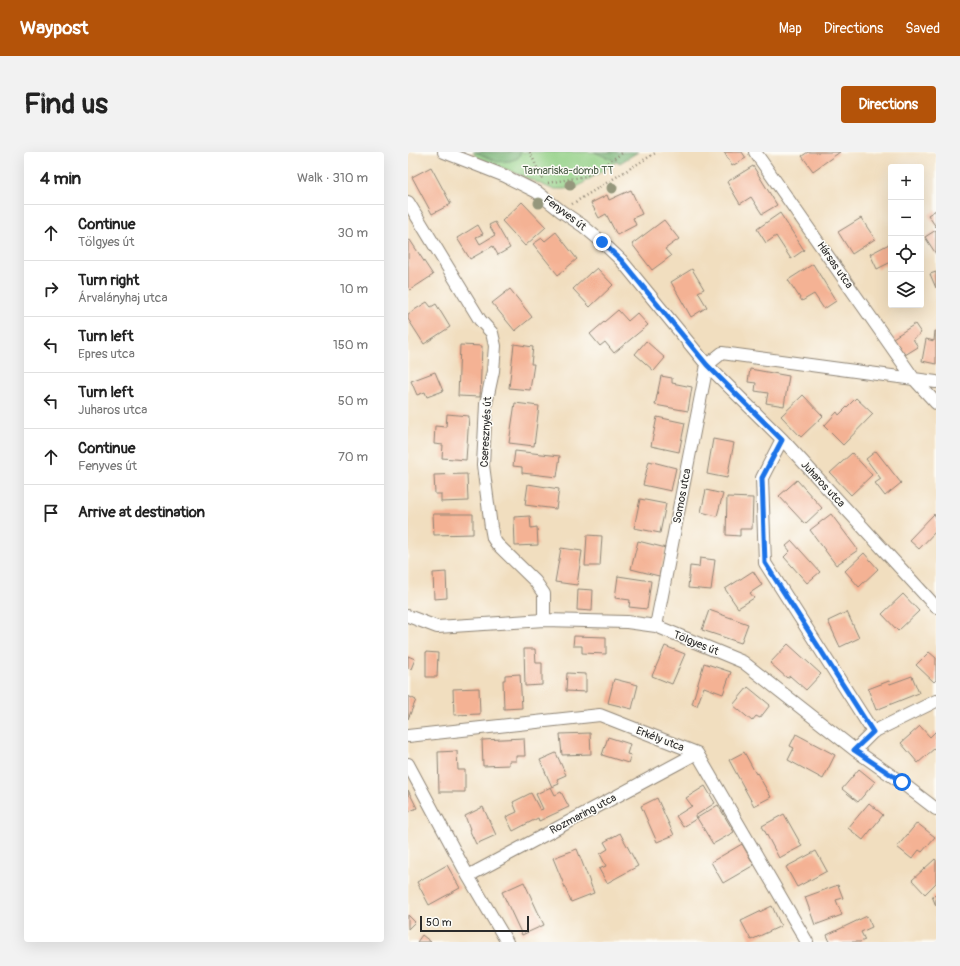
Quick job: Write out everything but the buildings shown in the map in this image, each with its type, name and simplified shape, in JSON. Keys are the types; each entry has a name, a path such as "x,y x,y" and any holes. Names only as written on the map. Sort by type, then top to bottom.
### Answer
{"street":[{"name":"Fenyves út","path":"444,152 505,176 537,192 598,238 621,260 707,365"},
{"name":"Hársas utca","path":"755,152 914,379 936,403"},
{"name":"Cseresznyés út","path":"408,202 480,320 492,333 494,338 495,346 493,371 486,404 483,465 491,527 493,538 497,544 535,581 544,594 544,620"},
{"path":"707,365 722,352 936,382"},
{"name":"Juharos utca","path":"707,365 782,440 936,607"},
{"name":"Somos utca","path":"656,626 707,365"},
{"path":"782,440 762,478 765,563 873,732"},
{"name":"Tölgyes út","path":"408,616 436,627 544,620 627,622 656,626 742,662 854,750 902,782 936,809"},
{"path":"854,750 873,732 936,701"},
{"name":"Erkély utca","path":"408,736 600,715 697,753 807,942"},
{"name":"Rozmaring utca","path":"468,876 697,753"},
{"path":"408,764 468,876 507,942"}],"path":[{"path":"530,152 544,184 586,176 624,152"},
{"path":"562,211 657,152"}],"green space":[{"name":"Tamariska-domb TT","path":"473,152 632,152 577,187 552,189 477,157"},
{"path":"475,152 521,152 518,158 510,161 497,162"},
{"path":"594,152 638,152 620,163"}],"route":[{"path":"602,242 621,260 707,365 782,440 762,478 765,563 873,732 854,750 902,782"}]}
